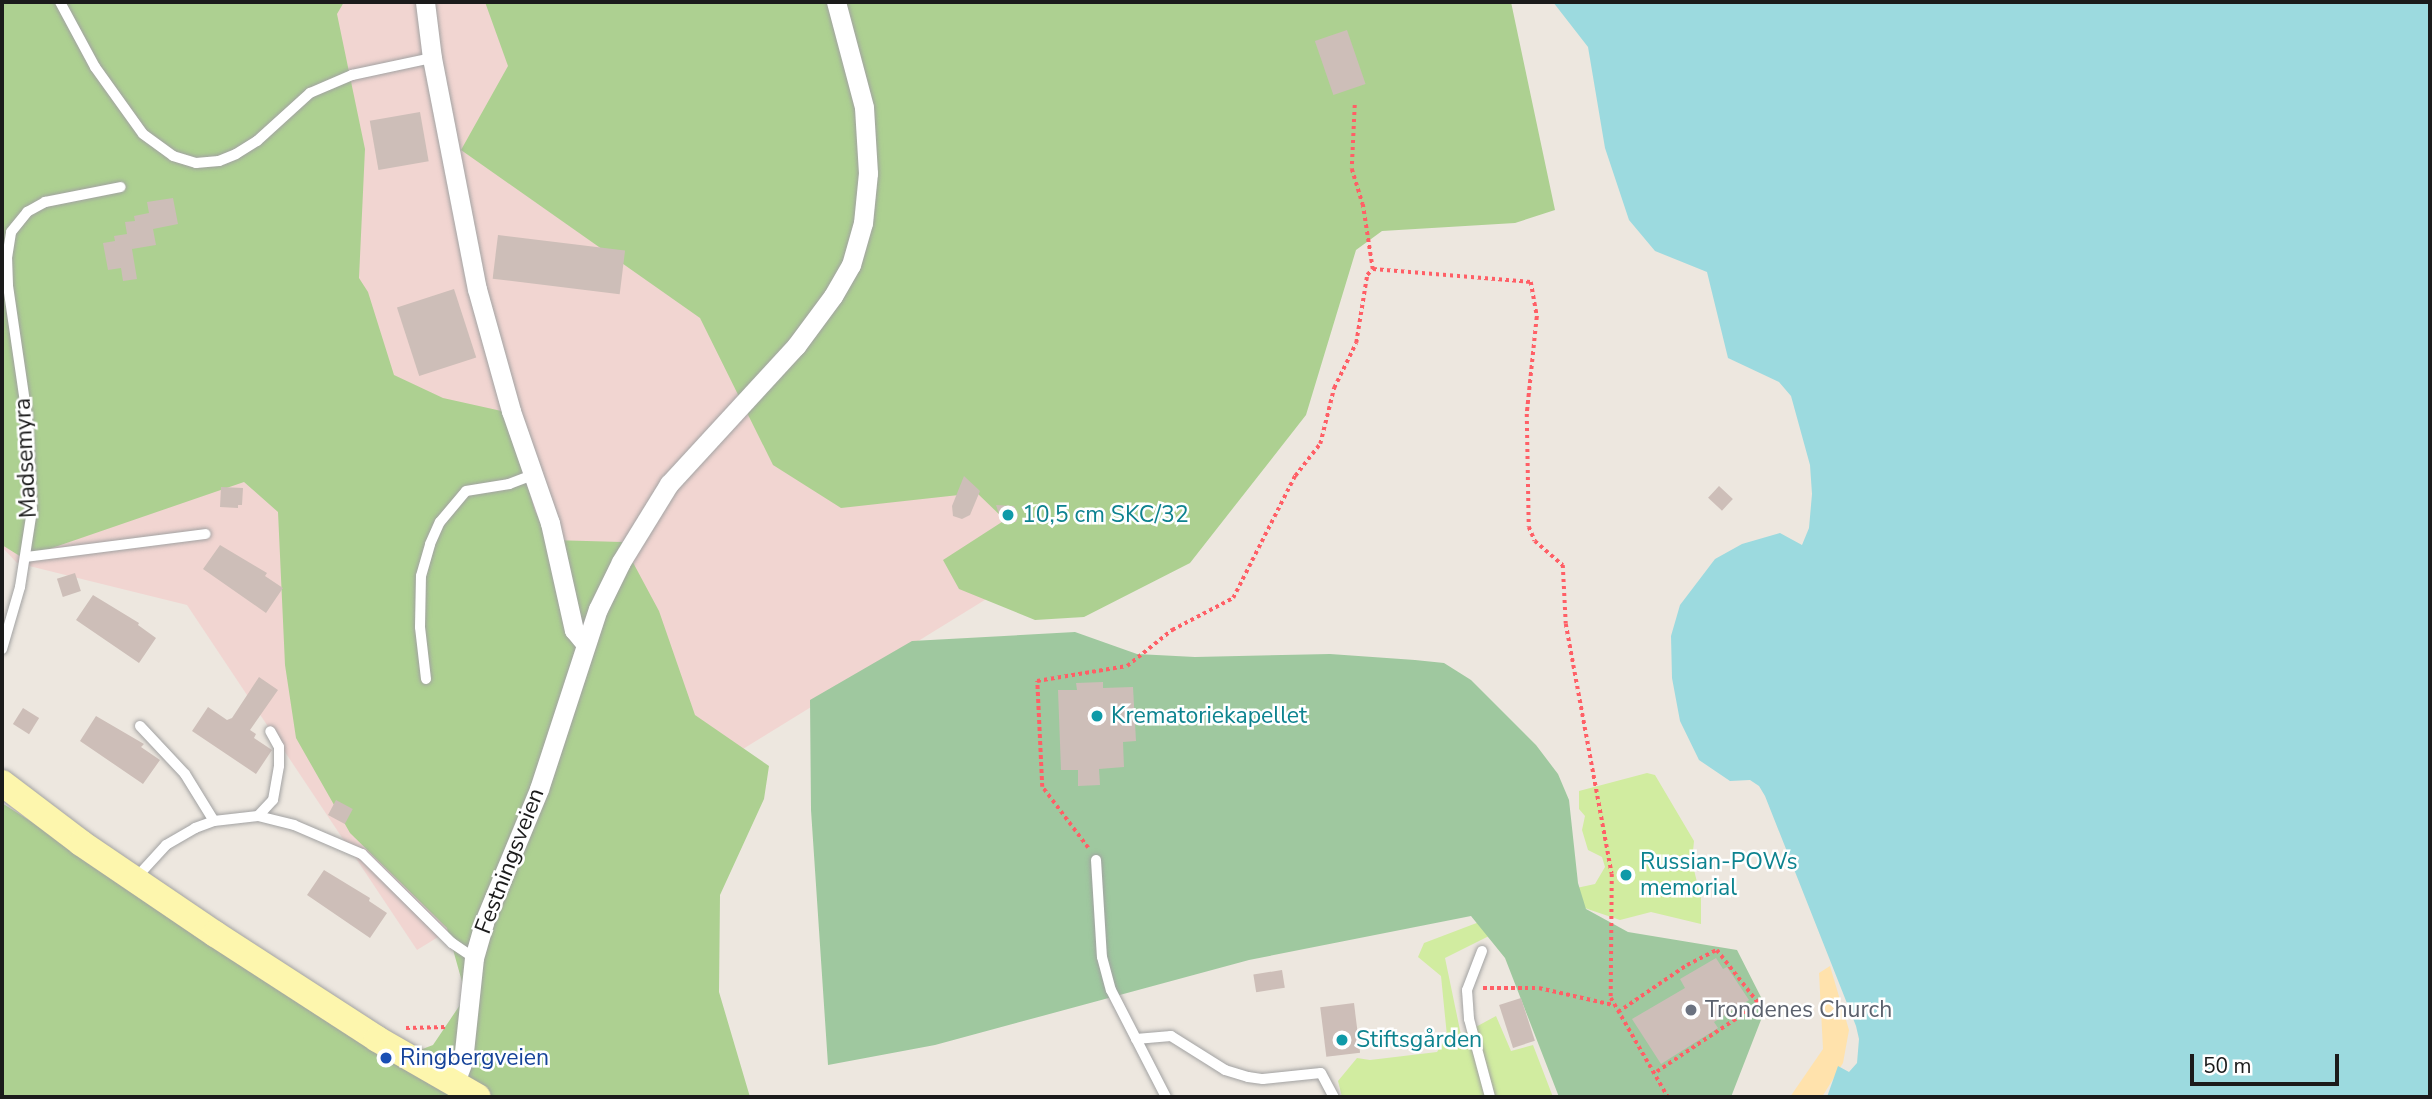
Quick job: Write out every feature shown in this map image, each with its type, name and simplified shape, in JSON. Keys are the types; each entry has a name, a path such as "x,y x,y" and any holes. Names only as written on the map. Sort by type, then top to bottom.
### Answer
{"main road":[{"path":"2,783 135,880 386,1044 478,1097"}],"street":[{"path":"425,2 432,58 477,289 511,411 535,474 574,630 585,643"},
{"name":"Festningsveien","path":"455,1082 463,1061 474,958 484,922 539,789 585,643 621,562 669,484 796,346 833,296 851,265 866,203 867,159 861,94 836,2"}],"lane":[{"path":"60,2 96,67 143,134 161,149 197,163 219,161 257,141 310,93 352,75 432,58"},
{"name":"Madsemyra","path":"2,649 26,557 32,510 30,457 7,270 9,244 15,223 27,212 46,202 121,187"},
{"path":"426,680 420,627 421,576 430,544 440,522 466,491 509,484 535,474"},
{"path":"26,557 206,534"},
{"path":"140,726 185,774 214,821"},
{"path":"258,816 273,800 279,766 279,747 270,731"},
{"path":"135,880 166,845 195,828 214,821 258,816 280,820 362,854 452,943 474,958"},
{"path":"1096,860 1102,957 1111,990 1166,1097"},
{"path":"1482,951 1467,990 1472,1038 1490,1097"},
{"path":"1136,1039 1171,1036 1225,1070 1248,1077 1263,1079 1321,1073 1334,1097"}],"path":[{"path":"1355,105 1352,169 1363,204 1373,269"},
{"path":"1096,860 1042,786 1037,681 1127,666 1172,630 1233,598 1294,477 1320,444 1334,387 1356,343 1367,275 1373,269 1531,282 1537,317 1527,414 1529,527 1535,541 1563,565 1566,624 1612,874 1609,952 1613,1005 1668,1097"},
{"path":"1618,1012 1687,965 1717,950 1759,1004 1654,1074"},
{"path":"1467,990 1514,986 1539,988 1613,1005"},
{"path":"386,1044 393,1032 408,1027 467,1028"}],"shaded area":[{"path":"2,2 1465,2 1082,540 417,950 187,605 17,563 2,547"}],"green space":[{"path":"2,2 344,2 337,14 365,149 359,278 368,292 394,375 443,398 506,412 535,511 551,540 622,542 659,611 695,715 769,766 764,799 720,895 719,992 750,1097 2,1097 2,803 399,1058 433,1045 466,996 447,928 350,833 296,738 285,665 278,512 244,482 23,558 2,545"},
{"path":"485,2 1511,2 1555,210 1515,223 1382,231 1356,250 1306,415 1190,563 1084,617 1035,620 959,589 943,560 1005,520 977,493 841,508 773,465 700,318 461,150 508,66"},
{"path":"1075,632 1137,654 1195,657 1330,654 1415,660 1444,663 1471,680 1536,745 1558,774 1569,800 1578,883 1586,909 1628,932 1737,950 1766,1007 1731,1097 1559,1097 1505,958 1471,916 1249,960 935,1045 828,1065 811,810 810,700 912,641"},
{"path":"1647,773 1655,775 1694,841 1692,862 1701,898 1701,924 1651,912 1620,920 1561,900 1445,958 1461,1035 1496,1016 1511,1051 1533,1045 1553,1097 1342,1097 1338,1081 1357,1058 1370,1060 1437,1052 1447,1036 1441,976 1418,957 1424,943 1558,892 1595,884 1605,867 1602,857 1588,850 1582,830 1585,816 1579,809 1579,791"}],"sand":[{"path":"1830,966 1849,1030 1843,1063 1822,1097 1790,1097 1823,1049 1819,973"}],"water":[{"path":"1553,2 2430,2 2430,1097 1827,1097 1838,1066 1849,1072 1857,1063 1859,1039 1856,1026 1765,796 1759,786 1750,780 1730,781 1699,760 1680,721 1672,678 1671,636 1680,605 1715,559 1742,544 1780,533 1802,545 1809,528 1812,494 1810,465 1791,396 1779,382 1728,358 1707,272 1655,251 1629,220 1605,148 1588,47"}],"building":[{"path":"1347,30 1366,84 1333,95 1315,41"},
{"path":"420,112 429,161 378,170 370,121"},
{"path":"173,198 178,224 153,229 156,245 132,249 137,279 123,281 121,268 108,270 103,243 115,241 114,236 127,234 125,222 135,221 134,216 149,213 147,202"},
{"path":"498,235 625,251 620,294 493,279"},
{"path":"454,289 476,357 419,376 397,308"},
{"path":"964,476 980,491 970,515 962,519 953,516 952,506"},
{"path":"1719,486 1733,499 1722,511 1708,498"},
{"path":"221,487 243,488 242,505 238,505 238,508 220,507"},
{"name":"10,5 cm SKC/32","path":"996,505 1014,506 1018,515 1016,522 1002,523"},
{"path":"220,545 267,573 265,576 283,588 266,613 203,569"},
{"path":"75,573 81,591 63,597 57,579"},
{"path":"93,595 139,623 138,625 156,638 139,663 76,620"},
{"path":"259,677 278,690 250,730 256,734 254,738 272,750 256,774 192,731 208,707 227,720 232,718"},
{"name":"Krematoriekapellet","path":"1103,682 1103,688 1133,687 1136,741 1123,742 1124,767 1099,769 1100,785 1078,786 1078,770 1061,770 1058,690 1077,690 1076,683"},
{"path":"23,708 39,718 29,734 13,724"},
{"path":"96,716 144,744 141,747 160,760 143,784 80,741"},
{"path":"336,800 353,809 345,824 328,815"},
{"path":"324,870 370,898 369,901 387,913 370,938 307,895"},
{"name":"Trondenes Church","path":"1716,958 1723,969 1727,967 1749,1000 1714,1022 1718,1028 1661,1064 1632,1019 1685,988 1680,979"},
{"path":"1282,970 1285,988 1256,992 1253,975"},
{"path":"1521,998 1535,1041 1513,1048 1499,1005"},
{"name":"Stiftsgården","path":"1354,1003 1360,1053 1326,1057 1320,1007"}],"place":[{"name":"10,5 cm SKC/32","path":"1008,515"},
{"name":"Krematoriekapellet","path":"1097,716"},
{"name":"Russian-POWs memorial","path":"1626,875"},
{"name":"Trondenes Church","path":"1691,1010"},
{"name":"Stiftsgården","path":"1342,1040"},
{"name":"Ringbergveien","path":"386,1058"}]}
